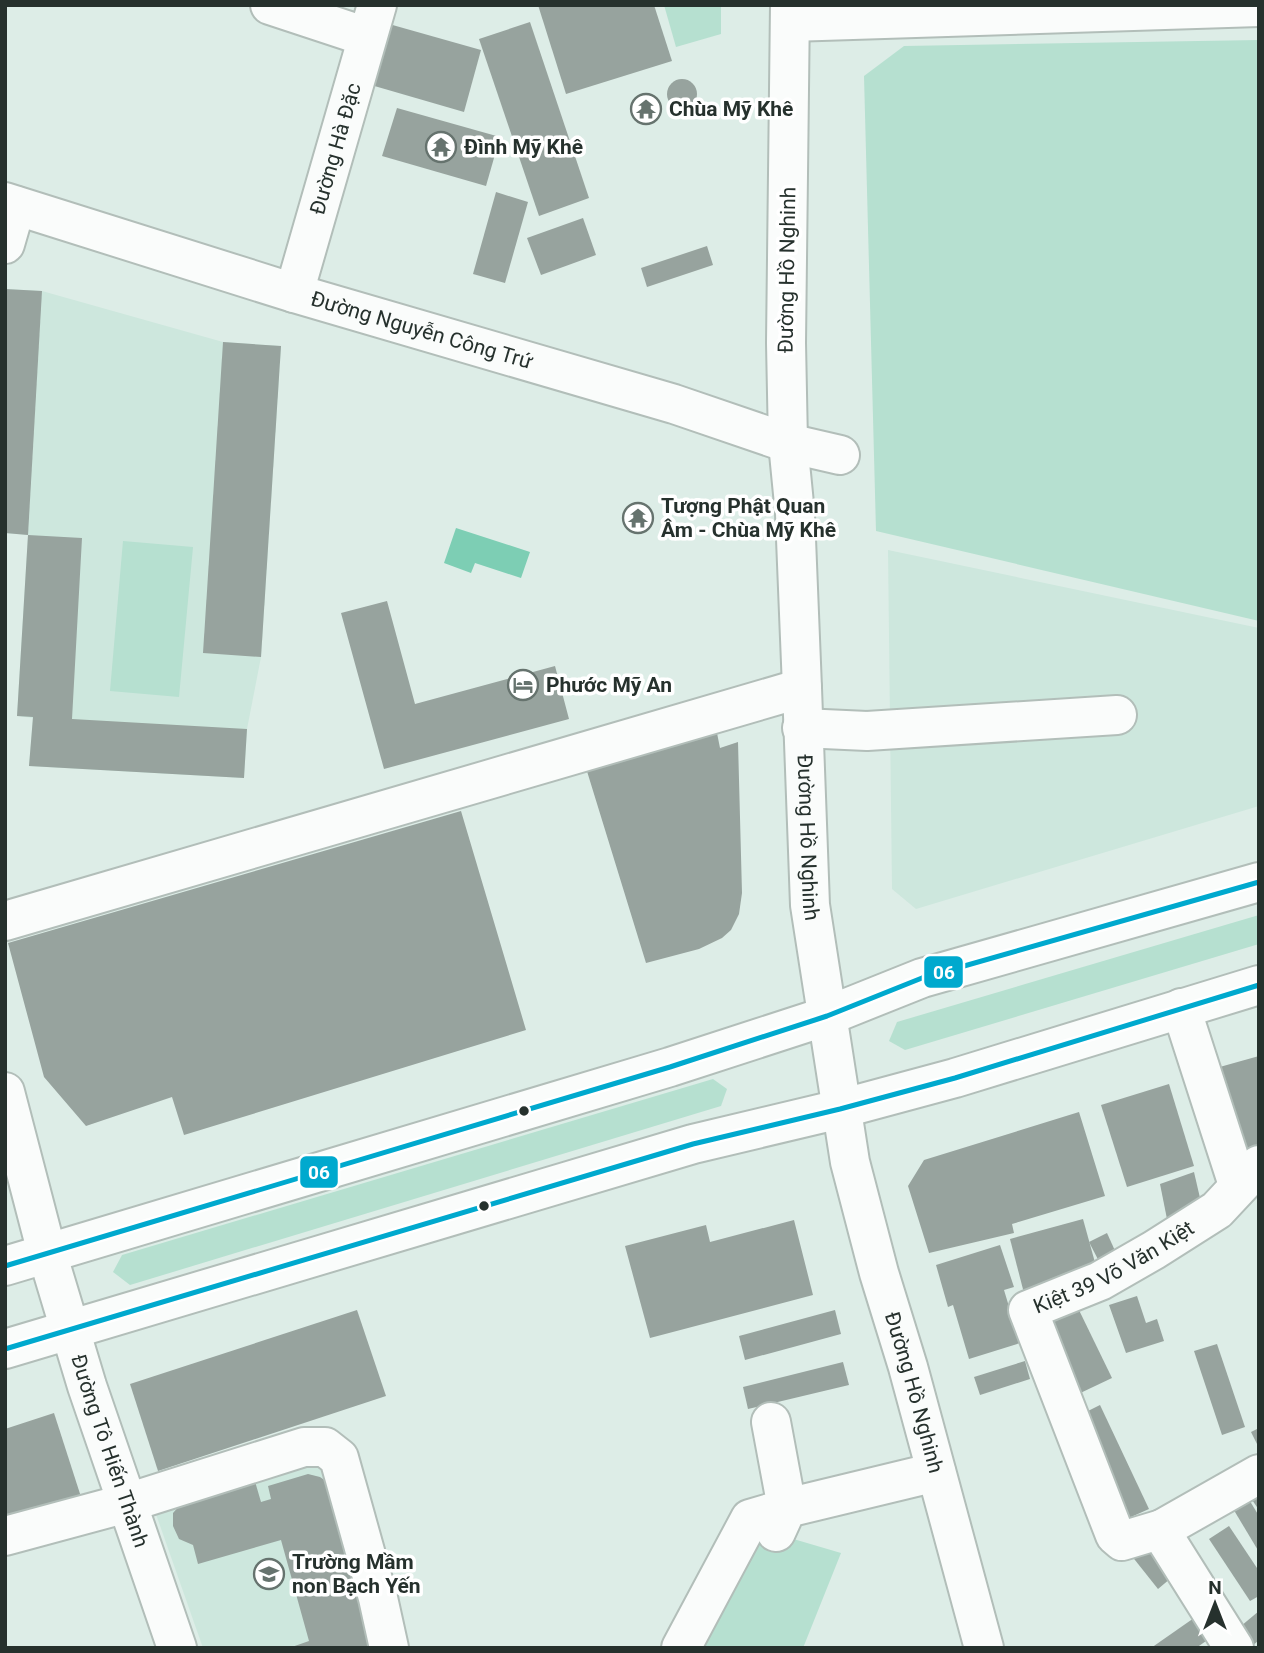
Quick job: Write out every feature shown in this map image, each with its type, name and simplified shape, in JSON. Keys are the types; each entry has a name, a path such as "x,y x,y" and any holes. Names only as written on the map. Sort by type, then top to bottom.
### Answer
{"street":[{"path":"270,5 372,21"},
{"path":"790,13 1259,7"},
{"name":"Đường Hồ Nghinh","path":"790,13 786,344 788,443 795,514 810,905 850,1162 984,1648"},
{"name":"Đường Hà Đặc","path":"295,293 372,21"},
{"path":"5,244 11,204"},
{"name":"Đường Nguyễn Công Trứ","path":"11,204 295,293 674,404 788,443 840,455"},
{"path":"5,921 803,688"},
{"path":"803,728 867,731 1117,715"},
{"path":"5,1266 670,1067 827,1016 922,978 1259,882"},
{"path":"5,1349 693,1144 955,1078 1259,985"},
{"path":"1181,1007 1249,1175"},
{"name":"Đường Tô Hiến Thành","path":"5,1092 69,1329 177,1648"},
{"name":"Kiệt 39 Võ Văn Kiệt","path":"1249,1175 1217,1210 1154,1250 1100,1281 1028,1310 1115,1535 1122,1541 1162,1529 1259,1474"},
{"path":"771,1422 781,1521"},
{"path":"5,1536 127,1503 304,1447 325,1447 339,1458 389,1648"},
{"path":"681,1648 750,1519 781,1521 889,1481 936,1472"},
{"path":"1162,1529 1163,1535 1234,1648"}],"shaded area":[{"path":"664,5 721,5 721,34 676,47"},
{"path":"1259,40 1259,621 876,531 864,76 904,46"},
{"path":"5,289 42,291 223,342 281,346 261,657 247,729 244,778 29,766 33,718 17,716 28,535 5,533"},
{"path":"456,528 530,552 521,578 475,563 471,573 444,563"},
{"path":"123,541 193,547 179,697 110,691"},
{"path":"888,550 1259,628 1259,806 916,909 892,889"},
{"path":"1259,915 1259,944 905,1050 889,1041 897,1022"},
{"path":"713,1079 727,1089 721,1106 130,1285 113,1272 122,1255"},
{"name":"Trường Mầm non Bạch Yến","path":"320,1452 379,1648 203,1648 151,1500"},
{"path":"753,1527 841,1553 803,1648 689,1648"}],"building":[{"path":"538,5 654,5 672,61 566,94"},
{"path":"530,22 589,198 539,216 479,39"},
{"path":"389,24 481,50 464,112 371,85"},
{"path":"682,79 688,80 696,88 696,100 688,108 682,109 676,108 668,100 667,94 668,88 676,80"},
{"name":"Đình Mỹ Khê","path":"397,108 500,137 486,186 382,156"},
{"path":"496,192 528,202 505,283 473,274"},
{"path":"583,218 596,255 541,275 527,238"},
{"path":"707,246 713,265 647,287 641,268"},
{"path":"5,289 42,291 28,535 5,533"},
{"path":"223,342 281,346 261,657 203,653"},
{"path":"28,535 82,538 72,719 247,729 244,778 29,766 33,717 17,716"},
{"name":"Phước Mỹ An","path":"387,601 415,704 555,666 569,719 384,769 341,613"},
{"path":"716,728 720,748 738,742 742,893 739,914 731,930 722,938 699,949 646,963 586,768"},
{"path":"461,811 526,1030 184,1135 172,1097 86,1126 44,1077 8,943"},
{"path":"1259,1056 1259,1150 1236,1156 1209,1070"},
{"path":"1169,1084 1194,1166 1127,1187 1101,1105"},
{"path":"1079,1112 1105,1196 1012,1224 1014,1233 929,1253 908,1186 924,1160"},
{"path":"1194,1172 1203,1211 1169,1229 1160,1184"},
{"path":"1083,1219 1099,1277 1025,1297 1010,1239"},
{"path":"794,1220 813,1295 650,1338 625,1246 706,1225 710,1242"},
{"path":"1107,1233 1121,1264 1104,1271 1089,1242"},
{"path":"1000,1245 1014,1287 1004,1290 1020,1343 969,1359 953,1305 948,1307 936,1265"},
{"path":"1137,1296 1146,1323 1157,1319 1164,1341 1126,1353 1109,1305"},
{"path":"1077,1306 1112,1378 1074,1396 1040,1324"},
{"path":"357,1310 386,1396 158,1471 130,1384"},
{"path":"835,1310 841,1334 745,1360 739,1336"},
{"path":"1217,1344 1245,1427 1222,1435 1194,1351"},
{"path":"1025,1361 1030,1379 980,1395 974,1377"},
{"path":"843,1362 849,1385 748,1409 743,1387"},
{"path":"1100,1405 1149,1509 1122,1521 1074,1418"},
{"path":"54,1413 82,1500 5,1519 5,1429"},
{"path":"1259,1428 1259,1448 1251,1432"},
{"path":"308,1474 320,1477 333,1486 379,1648 289,1648 309,1641 281,1540 198,1564 193,1545 179,1539 173,1526 173,1513 181,1504 254,1478 261,1502 271,1499 268,1486"},
{"path":"1259,1487 1259,1510 1248,1494"},
{"path":"1245,1493 1259,1516 1259,1552 1229,1502"},
{"path":"1229,1526 1259,1571 1259,1596 1250,1601 1209,1539"},
{"path":"1148,1535 1177,1573 1158,1589 1127,1550"},
{"path":"1204,1611 1219,1632 1196,1648 1151,1648"},
{"path":"1259,1611 1259,1640 1250,1648 1235,1631"}],"transit line":[{"name":"06","path":"5,1266 670,1067 827,1016 922,978 1259,882"},
{"name":"06","path":"5,1349 693,1144 955,1078 1259,985"}],"place":[{"name":"Chùa Mỹ Khê","path":"646,109"},
{"name":"Đình Mỹ Khê","path":"441,147"},
{"name":"Tượng Phật Quan Âm - Chùa Mỹ Khê","path":"638,518"},
{"name":"Phước Mỹ An","path":"523,685"},
{"name":"Trường Mầm non Bạch Yến","path":"269,1574"}]}
